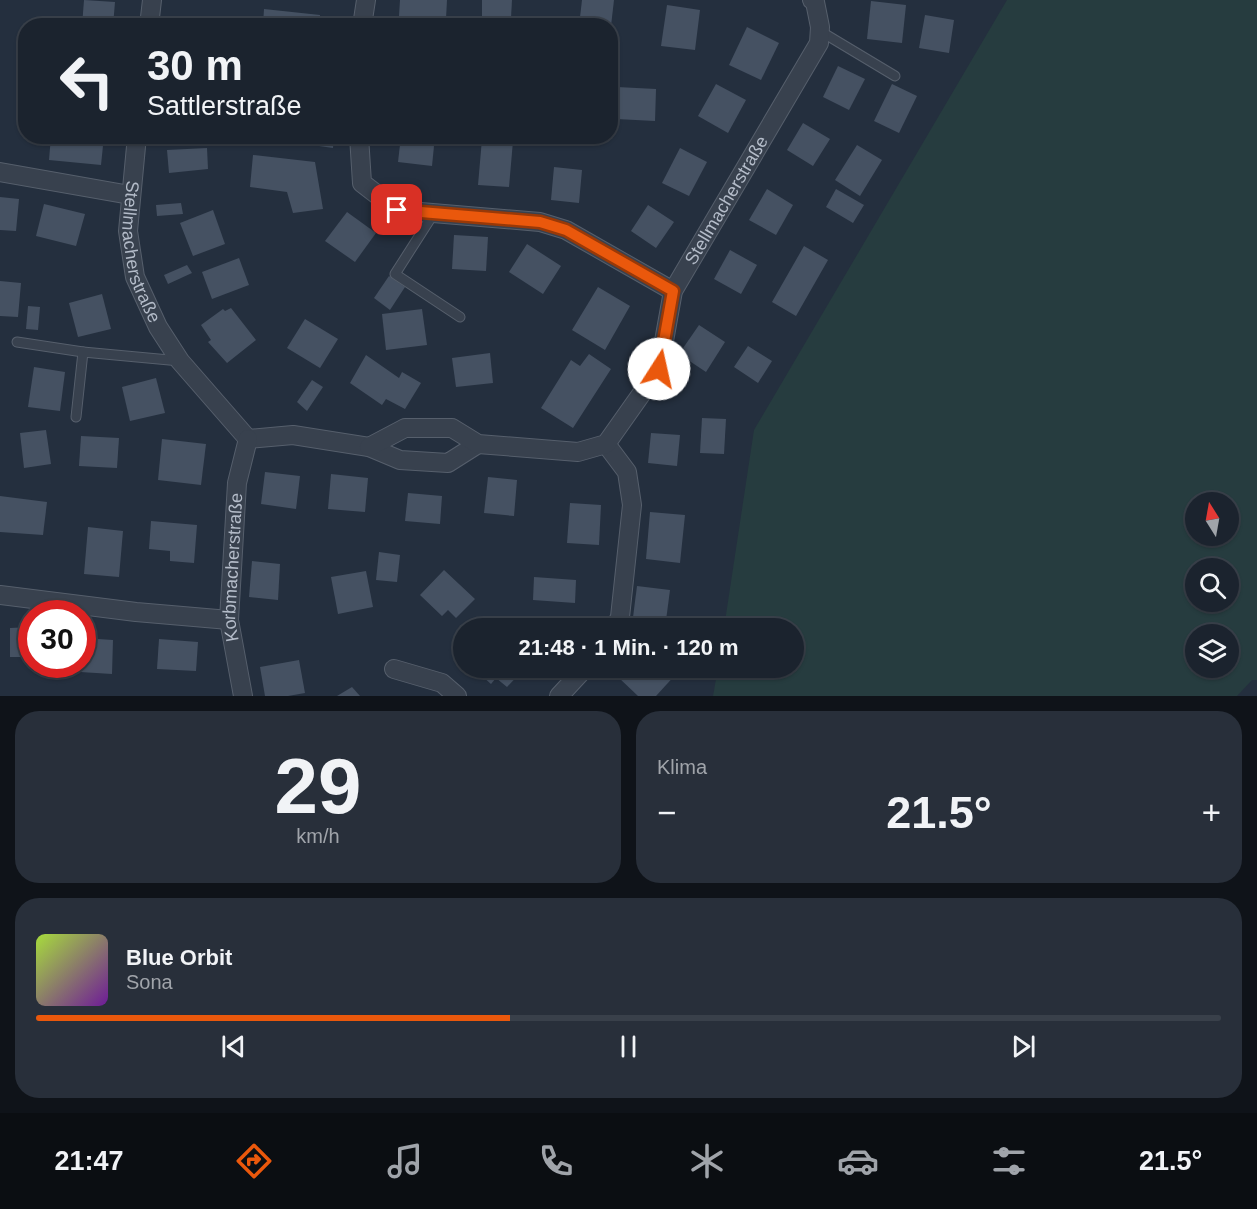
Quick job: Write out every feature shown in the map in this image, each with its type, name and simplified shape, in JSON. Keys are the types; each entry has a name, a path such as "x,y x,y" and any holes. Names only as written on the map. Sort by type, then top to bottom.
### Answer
{"street":[{"path":"150,18 152,0"},
{"path":"363,18 366,0"},
{"name":"Stellmacherstraße","path":"606,444 659,369 673,291 819,43 820,31 815,1"},
{"name":"Stellmacherstraße","path":"136,144 128,231 135,277 158,327 180,361 248,439"},
{"path":"360,144 362,183 397,210 540,222 566,230 673,291"},
{"path":"0,172 130,195"},
{"path":"369,447 405,428 452,428 478,444 578,452 606,444 627,472 632,505 620,618"},
{"path":"248,439 293,435 369,447 400,460 448,463 478,444"},
{"name":"Korbmacherstraße","path":"243,696 229,620 237,483 248,439"},
{"path":"0,595 136,612 229,620"},
{"path":"394,669 442,682 457,696"},
{"path":"559,696 576,678"}],"lane":[{"path":"820,31 895,76"},
{"path":"434,213 395,274 460,317"},
{"path":"17,342 83,352 180,361"},
{"path":"76,417 83,352"}],"green space":[{"path":"1007,0 1257,0 1257,680 1252,680 1237,696 713,696 716,678 804,678 804,618 726,618 754,430"}],"building":[{"path":"84,0 115,2 114,18 83,18"},
{"path":"400,0 447,0 446,18 399,16"},
{"path":"482,0 512,0 511,18 482,17"},
{"path":"582,0 614,0 612,18 580,18"},
{"path":"871,1 906,5 902,43 867,39"},
{"path":"667,5 700,10 695,50 661,46"},
{"path":"264,9 320,15 320,18 263,18"},
{"path":"925,15 954,20 949,53 919,48"},
{"path":"747,27 779,43 761,80 729,65"},
{"path":"838,66 865,79 849,110 823,97"},
{"path":"716,84 746,100 728,133 698,116"},
{"path":"892,84 917,96 899,133 874,121"},
{"path":"618,87 656,89 655,121 618,119"},
{"path":"803,123 830,139 813,166 787,150"},
{"path":"50,144 103,144 101,165 49,160"},
{"path":"305,144 333,144 333,148"},
{"path":"400,144 434,144 432,166 398,162"},
{"path":"482,144 513,144 509,187 478,185"},
{"path":"857,145 882,160 860,196 835,180"},
{"path":"207,148 208,169 169,173 167,150"},
{"path":"680,148 707,162 689,196 662,183"},
{"path":"253,155 315,162 323,209 293,213 287,192 250,187"},
{"path":"554,167 582,170 579,203 551,200"},
{"path":"767,189 793,205 776,235 749,220"},
{"path":"836,189 864,205 853,223 826,207"},
{"path":"0,197 19,199 16,231 0,230"},
{"path":"181,203 183,214 157,216 156,205"},
{"path":"44,204 85,214 76,246 36,236"},
{"path":"648,205 674,222 656,248 631,231"},
{"path":"213,210 225,244 193,256 180,223"},
{"path":"347,212 376,233 355,262 325,241"},
{"path":"454,235 488,237 486,271 452,269"},
{"path":"527,244 561,266 543,294 509,272"},
{"path":"804,246 828,260 796,316 772,302"},
{"path":"730,250 757,265 741,294 714,279"},
{"path":"239,258 249,285 212,299 202,272"},
{"path":"187,265 192,273 168,284 164,275"},
{"path":"389,276 405,287 390,310 374,298"},
{"path":"0,281 21,283 18,317 0,316"},
{"path":"598,287 630,306 605,350 572,330"},
{"path":"102,294 111,329 78,337 69,303"},
{"path":"28,306 40,307 38,330 26,329"},
{"path":"231,308 256,340 227,363 208,342 211,340 201,325 223,309 225,311"},
{"path":"422,309 427,345 386,350 382,314"},
{"path":"305,319 338,339 320,368 287,348"},
{"path":"699,325 725,342 706,372 679,354"},
{"path":"748,346 772,361 758,383 734,367"},
{"path":"490,353 493,383 456,387 452,358"},
{"path":"589,354 611,369 573,428 541,408 571,360 580,366"},
{"path":"366,355 399,378 402,372 421,383 405,409 386,399 382,405 350,383"},
{"path":"34,367 65,372 60,411 28,407"},
{"path":"156,378 165,413 130,421 122,387"},
{"path":"312,380 323,387 307,411 297,402"},
{"path":"702,418 726,419 724,454 700,453"},
{"path":"46,430 51,464 24,468 20,433"},
{"path":"651,433 680,435 677,466 648,463"},
{"path":"81,436 119,438 117,468 79,466"},
{"path":"162,439 206,444 201,485 158,480"},
{"path":"265,472 300,476 296,509 261,504"},
{"path":"331,474 368,478 365,512 328,509"},
{"path":"488,477 517,480 514,516 484,513"},
{"path":"408,493 442,496 440,524 405,521"},
{"path":"0,496 47,502 43,535 0,532"},
{"path":"570,503 601,505 599,545 567,543"},
{"path":"650,512 685,515 680,563 646,559"},
{"path":"151,521 197,525 194,563 170,561 170,551 149,549"},
{"path":"88,527 123,531 119,577 84,574"},
{"path":"379,552 400,555 397,582 376,580"},
{"path":"252,561 280,564 278,600 249,597"},
{"path":"444,570 475,599 456,618 448,610 442,616 420,595"},
{"path":"366,571 373,607 338,614 331,577"},
{"path":"534,577 576,580 575,603 533,600"},
{"path":"637,586 670,590 666,618 633,618"},
{"path":"10,628 18,628 18,657 10,657"},
{"path":"96,639 113,640 112,674 96,673"},
{"path":"159,639 198,642 196,671 157,669"},
{"path":"299,660 305,693 265,696 260,667"},
{"path":"484,678 496,678 491,684"},
{"path":"496,678 516,678 507,687"},
{"path":"619,678 672,678 656,696 638,696"},
{"path":"352,687 360,696 337,696"}],"route":[{"path":"397,210 540,222 566,230 673,291 659,369"}]}
